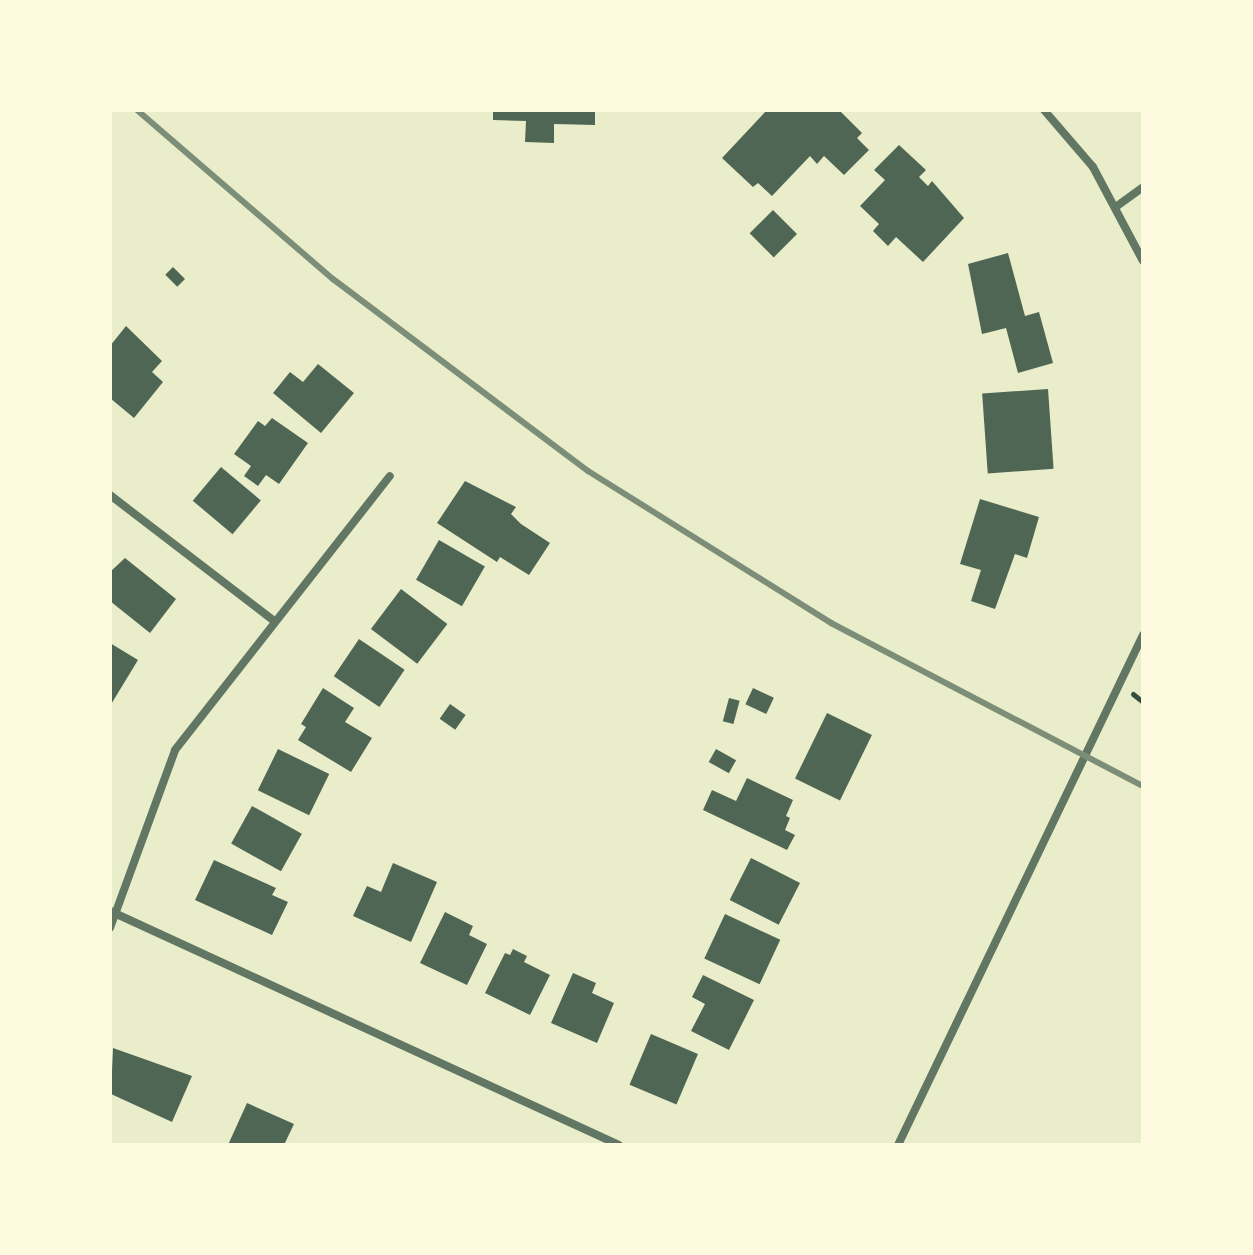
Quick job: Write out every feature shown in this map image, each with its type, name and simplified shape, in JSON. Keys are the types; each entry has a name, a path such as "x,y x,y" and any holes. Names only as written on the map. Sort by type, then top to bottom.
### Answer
{"street":[{"path":"1044,110 1093,167 1117,206 1143,261"},
{"path":"1117,206 1143,187"},
{"path":"110,928 113,912 175,750 390,476"},
{"path":"110,495 274,621"},
{"path":"898,1145 1143,635"},
{"path":"113,912 619,1145"}],"building":[{"path":"493,110 595,110 595,125 554,124 554,143 525,142 526,121 493,120"},
{"path":"767,110 839,110 862,133 857,138 869,150 844,175 824,156 817,164 810,156 772,196 758,183 753,187 722,158"},
{"path":"899,145 926,170 919,177 928,186 932,181 964,218 923,262 896,237 888,246 873,231 879,224 860,206 885,180 874,170"},
{"path":"773,210 797,234 774,257 750,233"},
{"path":"1008,253 1025,316 1039,312 1053,363 1018,373 1006,328 982,334 968,264"},
{"path":"173,267 185,279 177,287 165,275"},
{"path":"126,326 162,361 152,372 163,382 134,418 110,398 110,346"},
{"path":"318,364 354,393 321,433 273,393 290,372 303,382"},
{"path":"1048,389 1054,469 988,473 982,394"},
{"path":"272,418 308,443 279,484 266,475 258,486 244,476 251,466 234,454 258,421 265,426"},
{"path":"221,467 261,500 233,534 193,501"},
{"path":"465,481 516,507 511,514 550,543 529,575 500,557 497,562 437,523"},
{"path":"980,499 1039,517 1027,558 1015,554 995,609 971,601 981,570 960,564"},
{"path":"439,540 485,566 462,606 416,580"},
{"path":"125,558 176,599 150,633 110,601 110,572"},
{"path":"401,589 447,624 417,664 371,629"},
{"path":"359,639 405,670 379,707 334,676"},
{"path":"110,643 138,660 110,706"},
{"path":"323,688 354,708 345,722 372,738 351,772 298,740 306,727 301,724"},
{"path":"753,688 774,698 766,714 745,704"},
{"path":"729,698 740,701 733,724 723,721"},
{"path":"450,704 466,715 455,730 440,719"},
{"path":"827,713 872,735 840,801 795,779"},
{"path":"278,749 329,774 309,815 258,790"},
{"path":"716,749 736,760 729,773 709,762"},
{"path":"747,778 793,800 786,816 790,818 785,830 795,835 787,850 703,810 712,790 736,801"},
{"path":"252,806 302,834 281,871 231,844"},
{"path":"751,858 800,883 779,925 730,900"},
{"path":"214,860 276,888 272,895 288,902 272,935 195,900"},
{"path":"393,863 437,882 411,942 353,916 367,886 381,892"},
{"path":"445,912 473,926 469,935 487,944 467,985 420,963"},
{"path":"725,914 780,940 760,984 704,958"},
{"path":"513,949 527,956 524,962 550,975 530,1015 485,993 505,953 510,955"},
{"path":"573,973 596,983 592,993 614,1003 597,1043 551,1023"},
{"path":"703,975 754,1000 729,1050 691,1031 705,1004 692,997"},
{"path":"651,1034 698,1054 676,1105 630,1085"},
{"path":"113,1048 192,1076 172,1122 111,1094"},
{"path":"247,1103 294,1124 284,1145 228,1145"}],"railway":[{"path":"137,110 333,279 588,471 831,623 1143,786"}]}
